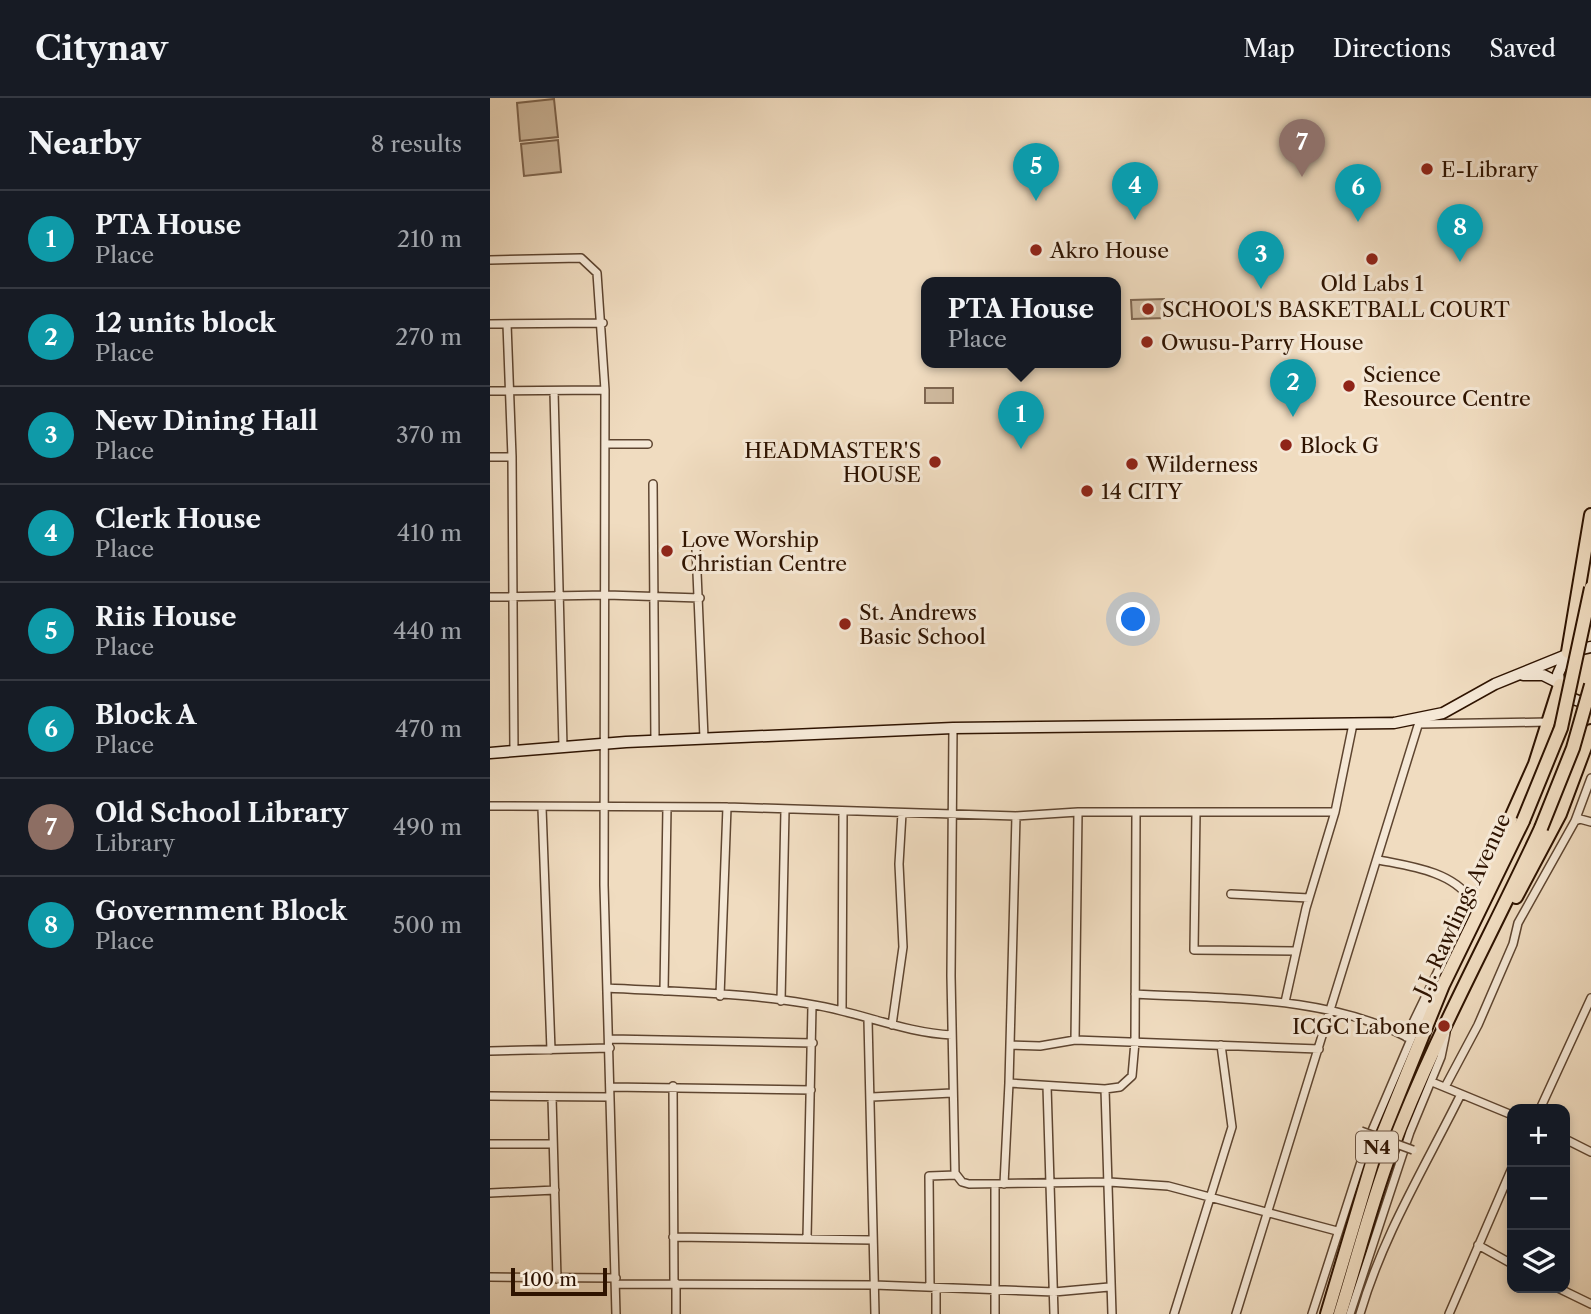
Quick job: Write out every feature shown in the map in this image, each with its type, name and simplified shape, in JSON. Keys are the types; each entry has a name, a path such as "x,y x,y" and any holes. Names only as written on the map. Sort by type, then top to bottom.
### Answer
{"highway":[{"path":"1566,654 1591,515"},
{"name":"J.J. Rawlings Avenue","path":"1327,1314 1374,1153 1443,985 1523,821 1561,728 1591,588"},
{"path":"1483,906 1485,876 1530,776 1550,722 1559,684"},
{"name":"J.J. Rawlings Avenue","path":"1340,1314 1390,1153 1465,981 1494,929 1541,828 1573,748 1591,685"},
{"path":"1494,929 1535,865 1577,772 1591,731"}],"street":[{"path":"490,260 587,261 597,273 603,323 607,444 607,988 616,1314"},
{"path":"490,324 603,323"},
{"path":"508,324 514,597 514,752"},
{"path":"490,391 605,390"},
{"path":"554,391 563,747"},
{"path":"607,444 648,443"},
{"path":"490,457 512,457"},
{"path":"653,484 655,741"},
{"path":"696,549 704,738"},
{"path":"490,597 607,595 700,598"},
{"path":"1420,721 1443,713 1512,676 1591,647"},
{"path":"1559,684 1559,668 1566,654"},
{"path":"1512,676 1543,675 1559,684 1574,700 1591,702"},
{"path":"490,753 607,743 953,728 1420,721 1550,722"},
{"path":"1236,1314 1420,721"},
{"path":"1284,1002 1309,898 1335,812 1353,724"},
{"path":"953,728 952,1093 956,1175"},
{"path":"1445,1087 1478,1025 1513,944 1518,922 1575,821 1591,778"},
{"path":"490,806 727,807 1016,816 1078,812 1335,812"},
{"path":"664,992 667,807"},
{"path":"720,996 727,807"},
{"path":"542,808 551,1050"},
{"path":"781,1002 785,810"},
{"path":"842,1010 843,811"},
{"path":"1076,1040 1078,812"},
{"path":"1196,812 1194,950 1295,951"},
{"path":"892,1025 903,947 899,864 902,813"},
{"path":"1009,1083 1105,1089 1120,1087 1132,1076 1135,1042 1136,813"},
{"path":"1004,1184 1016,816"},
{"path":"1575,821 1580,819 1591,822"},
{"path":"1312,1314 1368,1140 1408,1038 1470,899 1460,887 1429,872 1379,860"},
{"path":"1231,894 1309,898"},
{"path":"1408,1038 1443,985"},
{"path":"607,988 720,996 842,1010 868,1020 925,1034 952,1035"},
{"path":"1135,994 1284,1002 1329,1009 1408,1038"},
{"path":"1542,1104 1591,998"},
{"path":"807,1238 812,1006"},
{"path":"1350,1314 1410,1132 1432,1082 1449,1019"},
{"path":"868,1020 872,1097 875,1314"},
{"path":"610,1038 813,1043"},
{"path":"1010,1045 1033,1046 1076,1040 1319,1049"},
{"path":"1174,1314 1232,1127 1221,1045"},
{"path":"490,1051 610,1048"},
{"path":"1432,1082 1507,1113"},
{"path":"673,1086 676,1314"},
{"path":"1047,1086 1054,1314"},
{"path":"610,1087 811,1090"},
{"path":"1105,1089 1109,1182 1109,1287 1112,1314"},
{"path":"872,1097 952,1093"},
{"path":"1360,1314 1393,1222 1461,1094"},
{"path":"490,1096 609,1097"},
{"path":"552,1097 557,1279"},
{"path":"1361,1131 1412,1150"},
{"path":"1570,1142 1591,1153"},
{"path":"490,1144 552,1144"},
{"path":"936,1314 929,1176 956,1175 969,1184 1109,1182 1168,1186 1337,1231"},
{"path":"1449,1314 1507,1179"},
{"path":"995,1184 995,1314"},
{"path":"490,1192 555,1190"},
{"path":"674,1237 872,1240"},
{"path":"1478,1245 1507,1261"},
{"path":"490,1277 675,1283 874,1285 995,1292 1054,1292 1109,1287"},
{"path":"1568,1293 1591,1304"}],"shaded area":[{"path":"554,99 558,137 520,141 517,103"},
{"path":"558,140 561,172 524,176 521,144"},
{"name":"SCHOOL'S BASKETBALL COURT","path":"1164,299 1165,318 1132,319 1131,300"},
{"path":"925,388 953,388 953,403 925,403"}],"place":[{"name":"E-Library","path":"1427,169"},
{"name":"Old School Library","path":"1302,177"},
{"name":"Riis House","path":"1036,201"},
{"name":"Clerk House","path":"1135,220"},
{"name":"Block A","path":"1358,222"},
{"name":"Akro House","path":"1036,250"},
{"name":"Old Labs 1","path":"1372,259"},
{"name":"Government Block","path":"1460,262"},
{"name":"New Dining Hall","path":"1261,289"},
{"name":"SCHOOL'S BASKETBALL COURT","path":"1148,309"},
{"name":"Owusu-Parry House","path":"1147,342"},
{"name":"Science Resource Centre","path":"1349,386"},
{"name":"12 units block","path":"1293,417"},
{"name":"Block G","path":"1286,445"},
{"name":"PTA House","path":"1021,449"},
{"name":"HEADMASTER'S HOUSE","path":"935,462"},
{"name":"Wilderness","path":"1132,464"},
{"name":"14 CITY","path":"1087,491"},
{"name":"Love Worship Christian Centre","path":"667,551"},
{"name":"St. Andrews Basic School","path":"845,624"},
{"name":"ICGC Labone","path":"1444,1026"}]}
